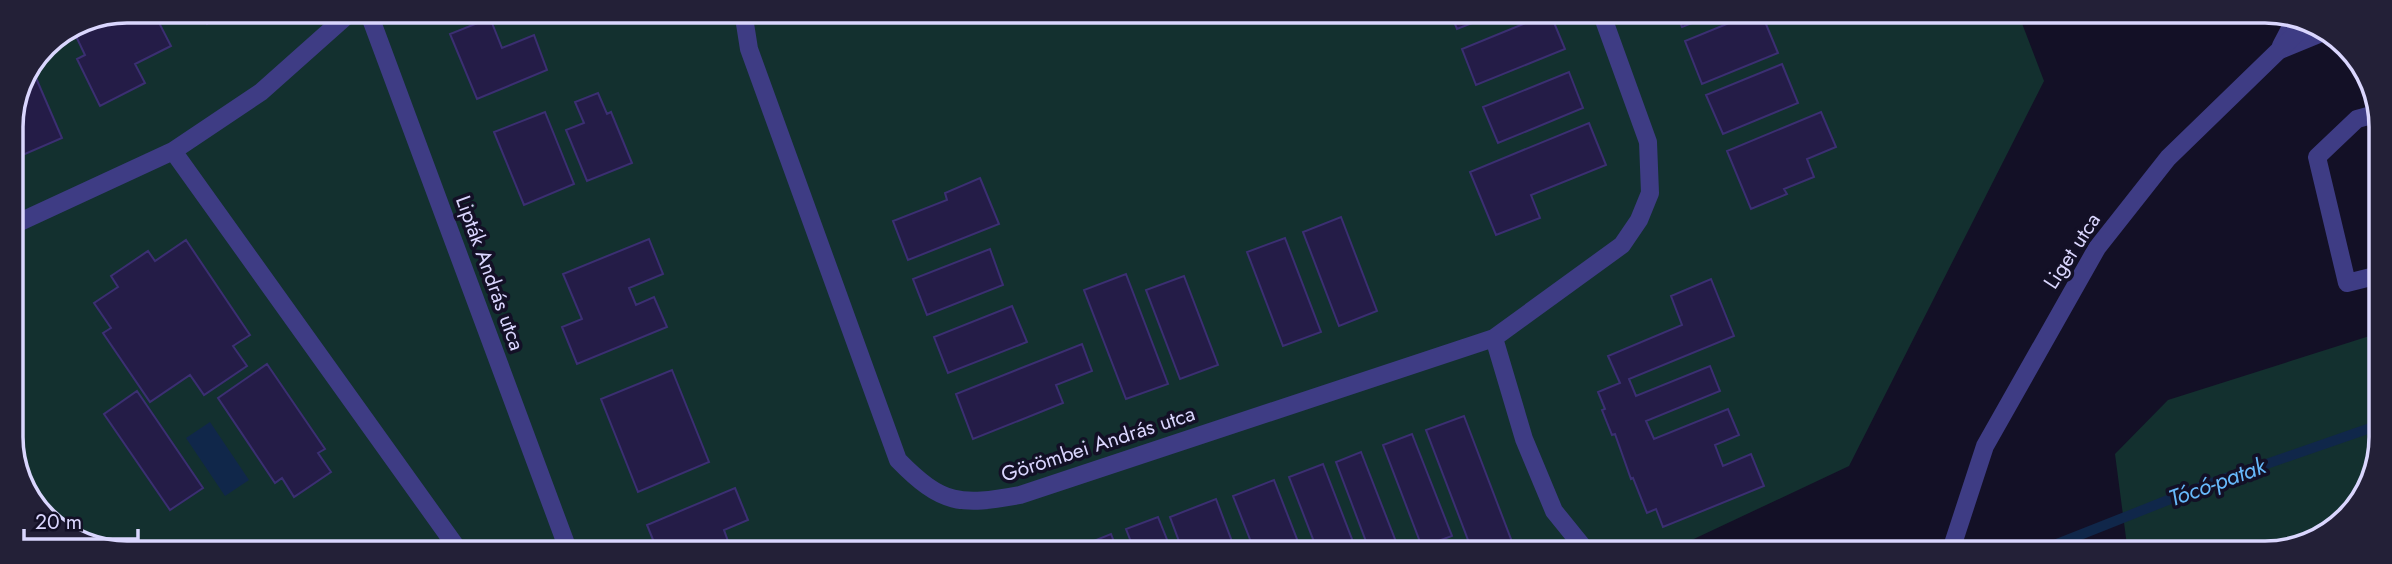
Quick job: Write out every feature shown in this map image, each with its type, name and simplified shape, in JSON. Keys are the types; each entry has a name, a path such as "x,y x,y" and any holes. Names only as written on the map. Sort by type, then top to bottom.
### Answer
{"street":[{"path":"23,220 173,151 261,92 339,23"},
{"name":"Lipták András utca","path":"372,23 565,541"},
{"name":"Görömbei András utca","path":"745,23 749,48 898,460 920,482 945,498 984,502 1020,495 1494,338 1622,244 1639,220 1650,193 1648,142 1605,23"},
{"path":"2277,52 2291,27"},
{"name":"Liget utca","path":"1954,541 1985,446 2097,248 2168,158 2300,30"},
{"path":"2277,52 2315,36"},
{"path":"2368,116 2357,119 2317,157 2347,283 2369,278"},
{"path":"173,151 452,541"},
{"path":"1494,338 1524,439 1554,511 1578,541"}],"green space":[{"path":"126,23 2022,23 2044,81 1849,466 1690,541 106,539 75,527 53,511 37,489 25,458 23,120 26,100 44,63 58,48 93,28"},
{"path":"2369,336 2369,438 2364,471 2344,506 2334,516 2305,533 2272,541 2126,541 2115,454 2168,400"}],"water":[{"path":"210,422 249,480 225,496 186,438"}],"building":[{"path":"159,23 171,46 135,64 145,83 100,106 77,59 85,55 76,36 106,25"},
{"path":"478,23 492,23 502,48 534,35 547,70 477,99 450,34"},
{"path":"1455,23 1472,23 1457,29"},
{"path":"1526,23 1554,23 1565,49 1476,85 1462,49"},
{"path":"1729,23 1766,23 1778,53 1702,84 1685,41"},
{"path":"1782,64 1798,103 1723,134 1706,95"},
{"path":"1569,72 1583,108 1498,143 1483,107"},
{"path":"36,77 62,138 23,155 26,100"},
{"path":"598,93 607,114 611,112 632,163 587,181 566,130 584,123 575,102"},
{"path":"545,112 574,184 524,205 494,132"},
{"path":"1821,112 1836,147 1807,159 1814,177 1784,189 1787,194 1751,209 1727,151"},
{"path":"1589,123 1606,165 1531,195 1540,218 1496,235 1470,172"},
{"path":"980,178 999,224 908,260 893,221 947,200 945,193"},
{"path":"1341,217 1377,311 1339,326 1303,232"},
{"path":"1285,238 1321,332 1283,346 1247,252"},
{"path":"649,239 663,274 629,288 636,305 654,297 667,327 577,364 562,327 582,319 563,274"},
{"path":"186,240 250,335 233,346 247,366 204,395 190,375 150,402 103,333 111,328 94,303 118,287 111,276 148,251 155,261"},
{"path":"990,249 1003,285 927,315 913,279"},
{"path":"1126,274 1168,384 1126,399 1084,290"},
{"path":"1184,276 1218,365 1180,379 1146,290"},
{"path":"1711,279 1734,336 1629,379 1636,396 1710,366 1720,391 1646,421 1654,439 1728,409 1739,435 1715,445 1723,466 1751,454 1764,486 1663,527 1656,509 1647,513 1615,434 1612,435 1598,392 1620,383 1608,356 1682,325 1671,296"},
{"path":"1012,306 1027,342 948,373 934,337"},
{"path":"1082,344 1092,371 1056,385 1063,403 973,439 956,394"},
{"path":"267,364 325,449 318,453 331,472 294,497 282,478 275,483 218,398"},
{"path":"672,370 709,462 638,492 601,399"},
{"path":"137,391 203,488 170,510 104,414"},
{"path":"1464,416 1512,541 1468,541 1426,430"},
{"path":"1412,434 1452,536 1438,541 1420,541 1383,445"},
{"path":"1361,452 1396,541 1366,541 1336,462"},
{"path":"1323,464 1353,541 1314,541 1289,477"},
{"path":"1274,480 1298,541 1251,541 1233,496"},
{"path":"735,488 748,520 724,530 728,541 654,541 647,525"},
{"path":"1216,499 1232,541 1179,541 1170,517"},
{"path":"1158,517 1168,541 1131,541 1126,529"},
{"path":"1111,534 1114,541 1094,541"}],"waterway":[{"name":"Tócó-patak","path":"2065,541 2206,485 2369,428"}]}
